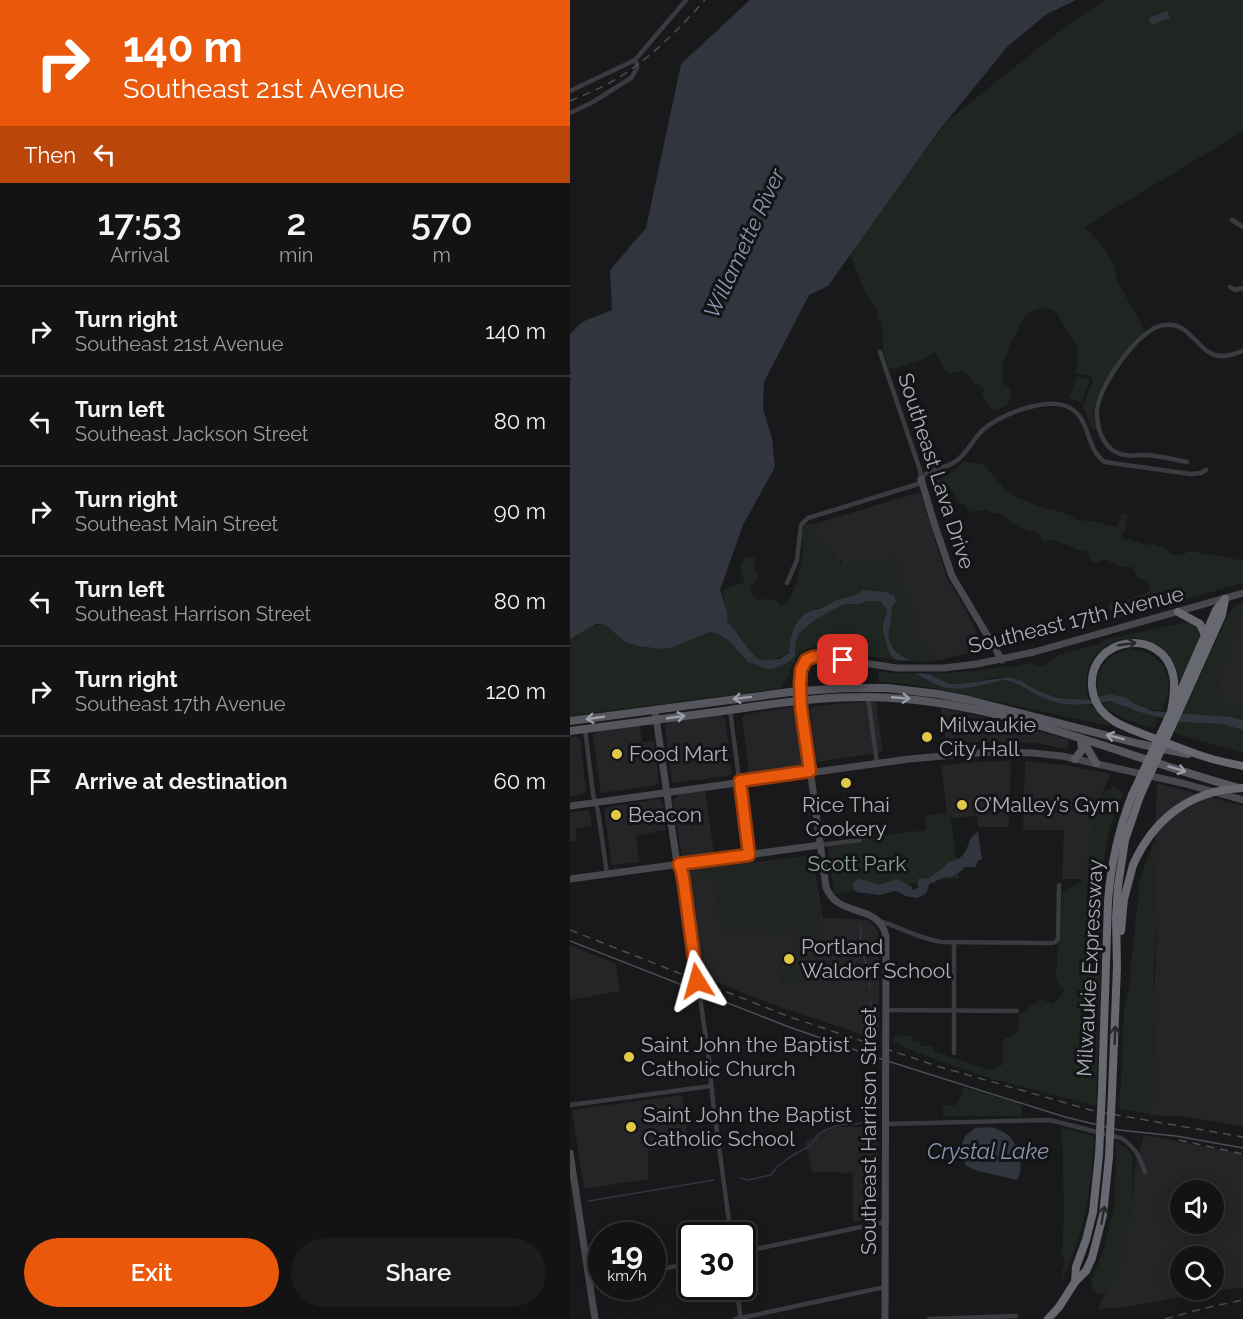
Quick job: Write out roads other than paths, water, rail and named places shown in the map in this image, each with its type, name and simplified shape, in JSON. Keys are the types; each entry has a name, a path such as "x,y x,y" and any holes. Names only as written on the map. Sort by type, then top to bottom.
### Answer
{"highway":[{"name":"Milwaukie Expressway","path":"1075,1282 1076,1267 1093,1212 1099,1155 1108,901 1117,838 1216,610 1225,598"},
{"name":"Milwaukie Expressway","path":"1048,1319 1086,1271 1100,1230 1106,1201 1117,967 1116,917 1125,840 1136,795 1171,712 1222,615 1225,598"},
{"path":"1178,612 1200,624 1205,635"},
{"path":"1181,692 1166,659 1150,646 1133,642 1116,646 1102,656 1094,670 1092,693 1108,717 1125,727 1213,760 1243,766"},
{"path":"1117,967 1124,898 1133,865 1142,846 1154,830 1188,802 1222,790 1243,788"}],"main road":[{"path":"570,721 800,691 887,688 938,694 1004,708 1140,744 1213,760"},
{"path":"570,731 801,701 867,697 904,698 1006,717 1243,788"},
{"path":"1075,759 1082,750 1081,738"},
{"path":"1081,738 1096,764"}],"street":[{"path":"570,91 635,60 686,0"},
{"path":"570,113 593,102 631,78 637,68 635,60"},
{"path":"1232,220 1243,227"},
{"path":"1230,287 1235,290 1243,288"},
{"path":"1187,462 1161,457 1121,454 1109,448 1104,441 1097,418 1098,400 1103,388 1140,338 1159,326 1169,324 1178,326 1215,355 1226,356 1243,351"},
{"name":"Southeast Lava Drive","path":"880,352 920,470 934,524 952,576 1002,660"},
{"path":"787,584 797,560 801,525 808,518 918,484 926,474 958,460 980,433 1001,417 1026,408 1057,404 1067,406 1082,418 1095,453 1105,462 1190,474 1206,470"},
{"name":"Southeast 17th Avenue","path":"800,691 801,670 806,660 813,657 886,667 931,669 955,667 1002,660 1034,652 1243,593"},
{"path":"800,691 825,885 829,895 839,904 869,914 879,921 930,941 1051,944 1056,942 1058,937 1059,885"},
{"path":"867,697 877,763"},
{"path":"655,710 676,857 684,884 729,1222"},
{"path":"730,710 749,855"},
{"path":"585,729 593,794 607,874"},
{"path":"570,806 810,771 989,752 1033,753 1075,759 1182,783 1243,800"},
{"path":"570,879 860,840"},
{"name":"Southeast Harrison Street","path":"879,921 885,932 886,942 885,1319"},
{"path":"954,942 954,1053"},
{"path":"886,1010 1017,1011"},
{"path":"570,1105 711,1086"},
{"path":"886,1124 1049,1120 1121,1138 1133,1147 1145,1172"},
{"path":"570,1153 572,1188 588,1273"},
{"path":"756,1249 885,1222"},
{"path":"737,1300 739,1319 885,1287"},
{"path":"592,1300 595,1319"},
{"path":"929,1319 1016,1316"}],"water":[{"name":"Willamette River","path":"750,0 1076,0 1047,14 1008,46 940,129 828,286 809,295 764,382 763,409 772,438 775,467 743,525 720,590 727,612 727,622 759,660 780,659 789,653 794,629 805,614 837,600 854,596 863,590 885,592 894,595 896,602 891,608 889,640 896,652 936,678 950,684 1009,677 1058,698 1089,700 1109,694 1127,698 1152,711 1231,717 1243,720 1243,730 1222,724 1178,722 1135,711 1111,701 1083,705 1065,704 1047,699 1017,684 1003,680 968,688 953,689 941,686 918,674 891,655 883,631 887,610 880,601 844,604 815,620 799,633 795,644 795,656 787,663 769,669 749,663 730,642 710,632 671,648 662,649 625,642 602,624 596,624 570,639 570,334 582,322 612,310 610,270 646,228 681,64"},
{"path":"1167,11 1170,18 1151,25 1149,18"},
{"path":"978,832 982,859 975,867 965,867 951,877 940,878 929,884 924,895 917,898 895,891 879,895 856,892 853,888 853,883 858,879 880,884 897,879 912,887 912,890 916,889 919,887 917,886 919,878 928,879 948,862 962,856 973,835"},
{"name":"Crystal Lake","path":"992,1127 1008,1135 1016,1146 1021,1163 1017,1180 966,1166 960,1151 965,1136 975,1128"}],"waterway":[{"path":"861,926 860,944 868,971 870,989"},
{"path":"871,1001 874,1037"},
{"path":"741,1178 748,1180 771,1175 790,1157 811,1145 818,1134 829,1128 864,1122 870,1113 872,1090"},
{"path":"589,1201 714,1180"}],"tram line":[{"path":"570,941 789,1027 878,1058 1065,1117 1119,1130 1176,1136 1243,1148"}],"railway":[{"path":"570,101 608,84 639,64 674,33 705,0"},
{"path":"570,930 790,1017 940,1067 1094,1111 1243,1137"},
{"path":"1179,1140 1243,1154"},
{"path":"1165,1319 1243,1300"}],"place":[{"name":"Milwaukie City Hall","path":"927,737"},
{"name":"Food Mart","path":"617,754"},
{"name":"Rice Thai Cookery","path":"846,783"},
{"name":"O’Malley’s Gym","path":"962,805"},
{"name":"Beacon","path":"616,815"},
{"name":"Portland Waldorf School","path":"789,959"},
{"name":"Saint John the Baptist Catholic Church","path":"629,1057"},
{"name":"Saint John the Baptist Catholic School","path":"631,1127"}],"park label":[{"name":"Scott Park","path":"857,864"}]}
